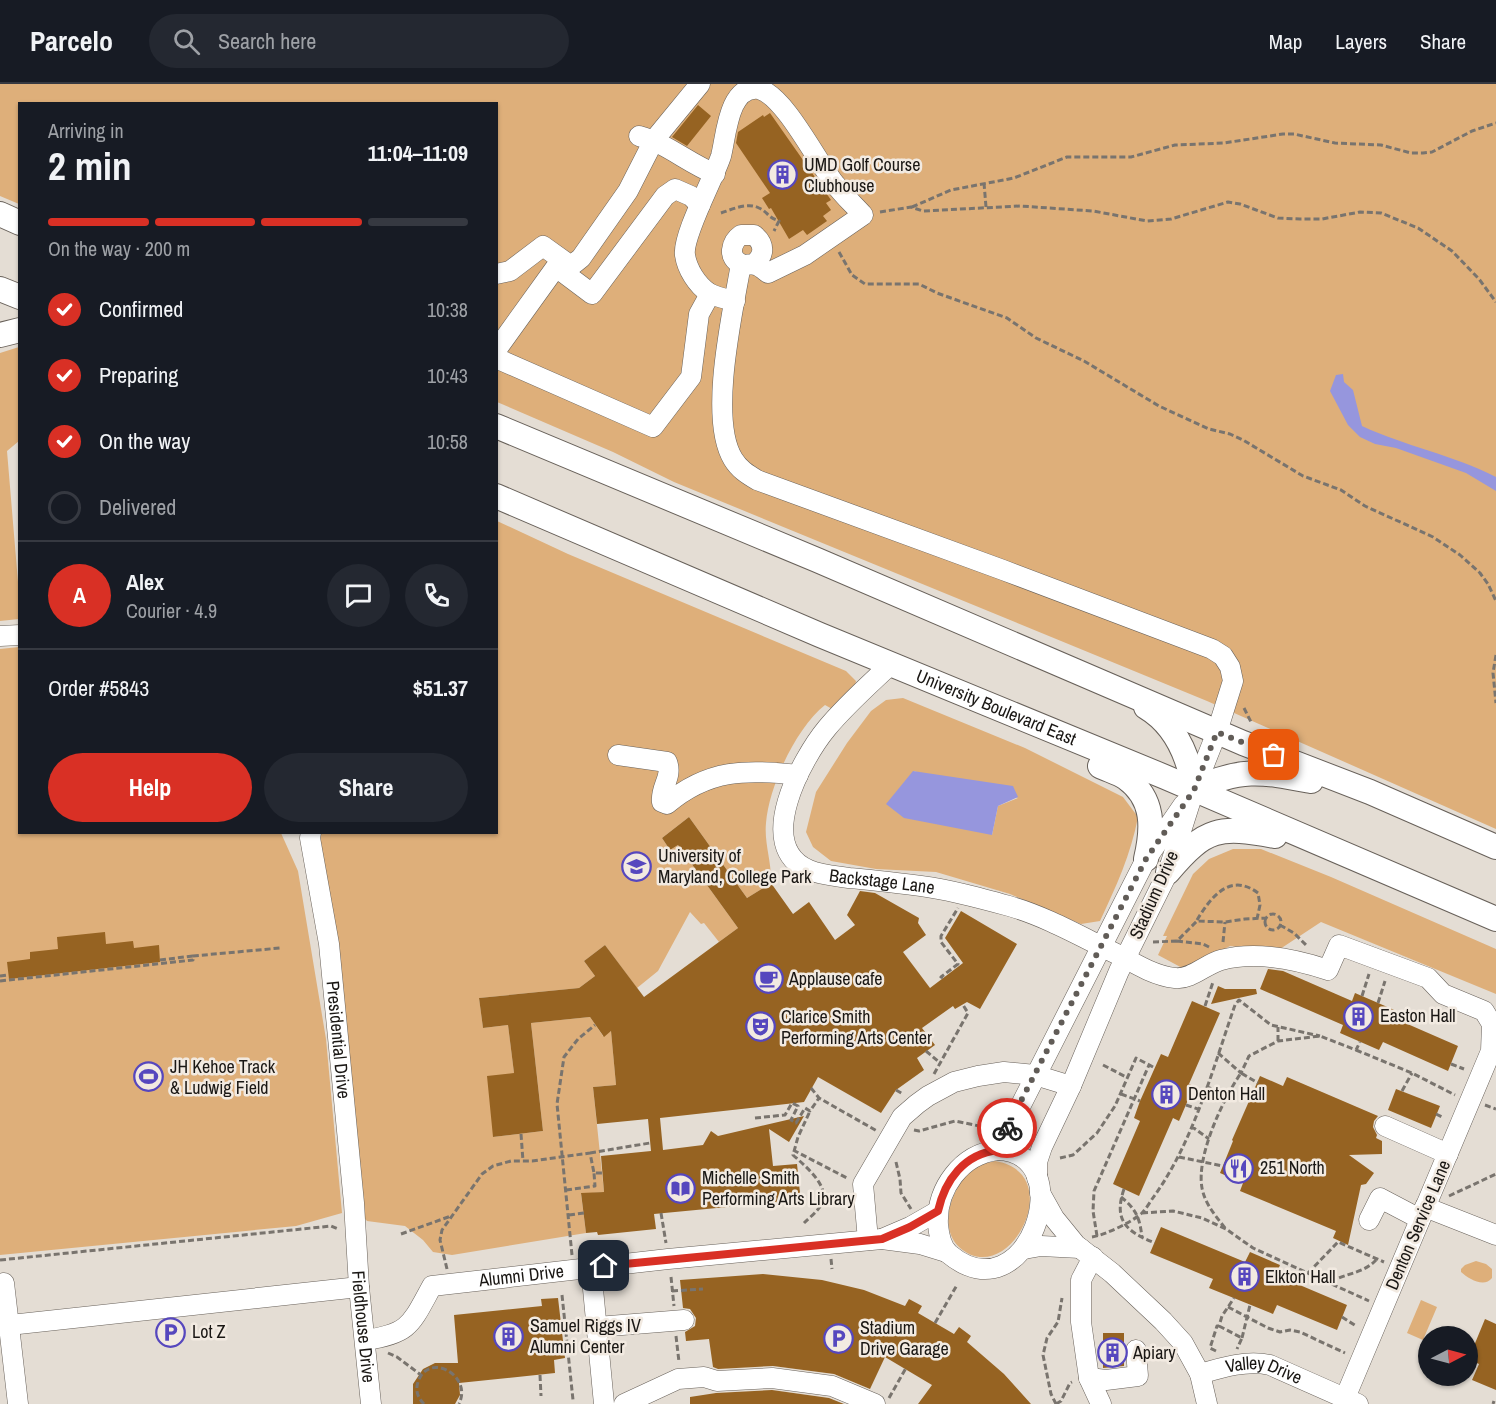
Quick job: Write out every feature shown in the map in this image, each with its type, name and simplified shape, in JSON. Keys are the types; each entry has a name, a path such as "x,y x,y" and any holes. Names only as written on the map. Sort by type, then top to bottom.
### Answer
{"main road":[{"path":"0,214 18,221"},
{"path":"0,289 18,296"},
{"path":"0,335 18,330"},
{"path":"498,427 828,564 1217,732 1370,792 1496,847"},
{"name":"University Boulevard East","path":"498,497 1496,919"},
{"path":"1112,687 1149,708 1171,729 1185,754 1192,774 1194,790 1220,778 1262,772 1370,792"},
{"path":"991,707 1017,731 1126,777 1145,801 1151,819 1152,829 1146,859"},
{"path":"1168,872 1197,841 1223,830 1247,831 1328,848"}],"street":[{"path":"498,277 510,271 543,246 571,266 575,264 628,191 646,138 700,84"},
{"path":"735,301 710,294 695,280 685,255 685,247 700,205 715,174 723,149 736,88 750,88 760,89 785,110 835,184 863,215 805,255 768,273 747,264 735,301 724,381 723,421 728,449 742,471 756,480 1002,570 1223,656 1230,667 1233,681 1217,732 1194,790"},
{"path":"646,138 696,167 715,174"},
{"path":"498,348 556,267 592,294 665,196 675,189 691,196 700,205"},
{"path":"498,359 653,427 691,377 699,314 710,294"},
{"path":"0,636 18,635"},
{"name":"Backstage Lane","path":"891,664 827,727 798,775 783,824 786,845 801,866 822,874 923,886 967,894 1015,908 1144,968 1177,979 1216,961 1239,956 1303,962 1328,970 1339,945 1428,978 1443,994 1484,1011 1492,1024 1491,1051"},
{"path":"618,755 667,762 669,777 661,792 662,802 667,804 683,790 712,777 736,772 798,775"},
{"name":"Stadium Drive","path":"998,1150 1146,859 1194,790"},
{"name":"Stadium Drive","path":"1038,1185 1037,1162 1042,1147 1071,1086 1125,959 1168,872 1194,790"},
{"name":"Presidential Drive","path":"311,834 329,944 357,1248"},
{"name":"Denton Service Lane","path":"1352,1401 1423,1213 1491,1051"},
{"path":"875,1239 862,1187 887,1135 909,1110 928,1096 954,1083 1004,1072 1035,1075 1071,1086"},
{"path":"1385,1126 1448,1154"},
{"path":"875,1239 920,1244 946,1252 970,1267 982,1269 998,1267 1006,1263 1024,1249 1040,1212 1034,1169 1026,1159 1010,1151 998,1150 980,1154 961,1166 944,1191 938,1211 938,1231 946,1252"},
{"path":"1038,1185 1064,1232 1088,1247 1183,1343 1200,1374 1207,1404"},
{"path":"1369,1220 1380,1198 1496,1235"},
{"path":"875,1239 910,1227 938,1211"},
{"name":"Alumni Drive","path":"365,1340 392,1335 406,1328 432,1286 875,1239"},
{"path":"1024,1249 1041,1246 1088,1247"},
{"path":"1088,1247 1081,1280 1081,1322 1089,1378 1101,1404"},
{"name":"Fieldhouse Drive","path":"357,1248 371,1404"},
{"path":"591,1268 604,1404"},
{"path":"4,1283 5,1326 18,1404"},
{"path":"5,1326 359,1287"},
{"path":"597,1327 680,1321"},
{"path":"1089,1378 1106,1380 1138,1376 1137,1350"},
{"name":"Valley Drive","path":"1200,1374 1235,1365 1258,1363 1270,1365 1352,1401"},
{"path":"624,1404 652,1389 682,1378 704,1377 717,1381 772,1378 832,1386 875,1404"}],"path":[{"path":"863,215 911,207 951,190 1014,178 1067,157 1131,157 1175,145 1224,143 1283,134 1294,134 1335,143 1381,145 1411,153 1423,153 1432,152 1472,131 1496,123"},
{"path":"984,183 986,207"},
{"path":"911,207 923,211 1020,206 1093,211 1147,221 1171,219 1228,202 1278,218 1322,219 1360,212 1381,213 1418,228 1452,250 1479,279 1496,302"},
{"path":"721,213 741,206 759,207 770,218 779,221 773,229 775,240"},
{"path":"832,237 852,275 865,284 919,284 937,293 1007,318 1036,338 1084,360 1159,406 1209,429 1243,440 1303,476 1341,490 1365,506 1433,537 1460,555 1480,573 1496,601"},
{"path":"1496,655 1493,673 1496,703"},
{"path":"1153,942 1177,941 1197,921 1209,901 1223,890 1236,884 1248,885 1258,893 1260,905 1257,919"},
{"path":"943,978 941,977 958,964 941,942 941,936 958,908"},
{"path":"1197,921 1225,922 1275,915 1280,918 1280,925 1277,929 1270,929 1266,918"},
{"path":"1280,925 1300,939"},
{"path":"160,960 280,948"},
{"path":"0,981 193,960 193,956"},
{"path":"1362,996 1369,974"},
{"path":"0,976 9,975"},
{"path":"1378,1003 1385,981"},
{"path":"1205,1006 1210,992 1216,993"},
{"path":"1088,1247 1097,1236 1142,1213 1168,1177 1179,1157 1235,1005 1239,1000 1271,1025 1320,1036 1412,1073 1454,1094"},
{"path":"932,1078 968,1013 963,1005"},
{"path":"570,1246 569,1215 557,1104 564,1057 578,1039 595,1025"},
{"path":"1278,1027 1278,1041"},
{"path":"1226,1229 1208,1207 1202,1186 1204,1161 1210,1139 1226,1098 1249,1056 1278,1041 1320,1036"},
{"path":"1356,1050 1360,1042"},
{"path":"926,1051 939,1062"},
{"path":"1218,1053 1241,1073 1258,1083"},
{"path":"1060,1158 1073,1155 1097,1132 1121,1094 1136,1058 1155,1068"},
{"path":"1450,1064 1464,1069"},
{"path":"1103,1065 1128,1078"},
{"path":"1097,1236 1093,1211 1094,1191 1149,1065"},
{"path":"1402,1091 1412,1073"},
{"path":"1206,1086 1226,1098"},
{"path":"811,1088 819,1098 887,1135 919,1131 955,1121 988,1128"},
{"path":"1121,1094 1140,1101"},
{"path":"804,1223 821,1205 824,1195 822,1186 793,1155 793,1150 810,1111 819,1098"},
{"path":"754,1118 785,1115 792,1103 798,1106 791,1120 796,1123 805,1108 810,1111"},
{"path":"1186,1105 1198,1109"},
{"path":"1436,1114 1444,1118"},
{"path":"1191,1126 1210,1139"},
{"path":"521,1134 524,1161"},
{"path":"887,1135 898,1164 901,1193 911,1209"},
{"path":"445,1259 440,1240 442,1230 482,1174 493,1166 511,1161 563,1157 650,1143"},
{"path":"793,1150 855,1182"},
{"path":"566,1190 595,1186 590,1153"},
{"path":"1179,1157 1223,1166"},
{"path":"594,1173 602,1173"},
{"path":"1449,1196 1496,1174"},
{"path":"1124,1189 1119,1209 1124,1223 1131,1232 1155,1243"},
{"path":"1121,1197 1132,1206 1142,1238"},
{"path":"1142,1213 1173,1211 1202,1218 1226,1229 1259,1250 1370,1301"},
{"path":"569,1215 584,1213"},
{"path":"661,1213 665,1235"},
{"path":"401,1234 453,1215"},
{"path":"0,1260 331,1226 340,1230"},
{"path":"1308,1273 1338,1242 1384,1262"},
{"path":"1257,1255 1259,1250"},
{"path":"1275,1263 1277,1258"},
{"path":"1331,1282 1337,1278 1357,1273 1376,1260"},
{"path":"670,1272 672,1292 680,1321 676,1346 682,1378"},
{"path":"935,1323 957,1285"},
{"path":"672,1292 703,1289"},
{"path":"562,1295 573,1400"},
{"path":"1062,1295 1058,1322 1047,1338 1043,1355 1051,1394 1056,1404 1061,1401 1070,1383 1089,1378"},
{"path":"1222,1354 1210,1348 1217,1326 1234,1298"},
{"path":"1234,1354 1242,1338 1250,1305"},
{"path":"1228,1307 1268,1328 1280,1332 1290,1330 1300,1332 1350,1355"},
{"path":"1342,1317 1358,1327"},
{"path":"1219,1326 1242,1338"},
{"path":"383,1350 397,1357 421,1375"},
{"path":"424,1404 417,1394 417,1387 421,1375 432,1368 443,1368 450,1371 462,1388 463,1395 459,1404"},
{"path":"886,1404 906,1368"},
{"path":"540,1375 541,1396"}],"shaded area":[{"path":"0,84 1496,84 1496,829 1207,701 674,482 613,452 498,402 498,102 18,102 18,204 0,196"},
{"path":"18,347 18,442 7,451 18,582 18,619 0,621 0,353"},
{"path":"498,521 568,554 846,671 856,681 853,694 834,710 825,705 814,715 794,743 778,775 766,823 771,883 747,898 689,817 662,838 670,850 678,845 738,928 719,942 704,923 701,924 690,912 658,971 637,988 605,945 584,961 595,976 579,988 479,998 483,1028 508,1025 514,1073 493,1137 543,1131 531,1023 590,1017 603,1036 611,1031 616,1085 593,1087 604,1192 581,1194 586,1233 452,1255 433,1252 423,1240 405,1226 367,1221 360,1213 320,834 498,834"},
{"name":"JH Kehoe Track & Ludwig Field","path":"18,647 18,834 281,834 298,871 326,1039 342,1213 296,1226 0,1255 0,649"},
{"path":"903,698 1025,748 1123,797 1138,817 1127,857 1100,921 1081,924 1010,894 936,872 876,869 831,861 813,847 806,832 816,792 847,743 871,711 886,700","holes":["913,771 1018,798 998,806 992,835"]},
{"path":"1233,849 1261,849 1496,949 1496,994 1321,922 1277,951 1230,946 1186,970 1158,955 1167,936 1163,936 1193,874 1209,859"},
{"path":"995,1161 1017,1170 1028,1186 1029,1205 1024,1225 1012,1243 996,1254 978,1257 959,1247 952,1238 948,1217 954,1195 966,1176 978,1166"},
{"path":"1476,1261 1492,1269 1492,1278 1489,1281 1476,1281 1461,1272 1465,1265"},
{"path":"1421,1300 1437,1307 1429,1326 1418,1326 1418,1338 1407,1333"}],"water":[{"path":"1343,374 1344,382 1353,390 1362,426 1480,469 1496,477 1496,491 1466,473 1396,448 1375,444 1360,437 1348,425 1330,391 1336,375"},
{"path":"913,771 1013,786 1018,797 998,806 992,835 904,818 886,804"}],"building":[{"path":"698,105 711,116 687,146 672,137"},
{"name":"UMD Golf Course Clubhouse","path":"770,113 831,200 826,203 831,210 823,216 827,221 807,235 803,230 789,239 771,208 769,209 762,198 770,193 736,143 738,132 763,115 764,117"},
{"name":"Clarice Smith Performing Arts Center","path":"689,817 747,898 771,883 793,914 809,902 835,940 855,925 847,915 860,891 875,893 919,918 918,923 926,935 903,952 930,988 963,963 945,938 961,911 1017,944 980,1009 967,1002 955,1009 953,1006 922,1028 935,1045 917,1058 924,1070 896,1090 881,1113 818,1077 804,1102 660,1118 663,1150 703,1145 711,1131 718,1136 804,1116 789,1142 769,1129 773,1166 797,1164 800,1193 790,1193 791,1201 654,1214 656,1229 598,1235 597,1232 586,1233 581,1193 604,1192 601,1156 651,1151 648,1119 597,1124 593,1087 616,1085 611,1031 604,1037 590,1017 531,1023 543,1131 493,1137 487,1076 514,1073 508,1025 483,1028 479,998 579,988 595,976 584,961 605,945 644,997 738,928 678,845 670,850 662,838"},
{"path":"105,932 106,944 133,941 134,948 159,945 160,962 9,979 7,962 30,959 30,952 58,949 57,937"},
{"name":"Easton Hall","path":"1268,969 1283,971 1352,1001 1355,993 1399,1012 1396,1019 1458,1046 1448,1071 1383,1042 1379,1050 1340,1033 1343,1025 1260,989"},
{"path":"1218,986 1225,989 1256,989 1257,994 1211,1004"},
{"name":"Denton Hall","path":"1192,1001 1220,1013 1189,1084 1194,1086 1179,1121 1173,1118 1139,1196 1113,1184 1140,1121 1134,1118 1140,1101 1161,1054 1168,1057"},
{"path":"1260,1076 1283,1086 1287,1077 1378,1116 1373,1127 1376,1138 1382,1141 1382,1154 1349,1155 1374,1173 1366,1184 1361,1185 1348,1245 1333,1238 1336,1231 1240,1191 1243,1183 1220,1173"},
{"path":"1396,1089 1440,1106 1431,1128 1388,1110"},
{"name":"Elkton Hall","path":"1161,1227 1245,1262 1250,1252 1280,1265 1276,1275 1347,1305 1337,1330 1277,1305 1273,1314 1209,1288 1213,1279 1150,1253"},
{"name":"Stadium Drive Garage","path":"763,1274 822,1280 864,1290 905,1306 909,1299 922,1306 918,1313 954,1334 959,1327 971,1336 967,1342 1004,1374 1031,1404 918,1404 932,1385 885,1357 870,1389 834,1374 773,1366 718,1369 713,1367 709,1339 686,1341 685,1332 695,1326 696,1318 690,1309 683,1308 680,1280"},
{"name":"Samuel Riggs IV Alumni Center","path":"558,1298 565,1358 554,1360 555,1373 459,1383 460,1395 455,1404 413,1404 413,1384 423,1369 435,1363 458,1363 454,1315 542,1306 541,1299"},
{"path":"1485,1319 1496,1324 1496,1390 1478,1382 1478,1336"},
{"name":"Apiary","path":"1103,1333 1124,1333 1124,1366 1103,1368"},
{"path":"772,1390 829,1398 844,1404 690,1404 690,1397"}],"way so far":[{"path":"1007,1128 1146,859 1194,790 1217,732 1274,755"}],"place":[{"name":"UMD Golf Course Clubhouse","path":"783,175"},
{"name":"University of Maryland, College Park","path":"637,866"},
{"name":"Applause cafe","path":"768,979"},
{"name":"Easton Hall","path":"1359,1016"},
{"name":"Clarice Smith Performing Arts Center","path":"760,1027"},
{"name":"JH Kehoe Track & Ludwig Field","path":"149,1077"},
{"name":"Denton Hall","path":"1167,1094"},
{"name":"251 North","path":"1239,1168"},
{"name":"Michelle Smith Performing Arts Library","path":"681,1188"},
{"name":"Elkton Hall","path":"1244,1277"},
{"name":"Lot Z","path":"171,1332"},
{"name":"Samuel Riggs IV Alumni Center","path":"509,1336"},
{"name":"Stadium Drive Garage","path":"839,1338"},
{"name":"Apiary","path":"1112,1353"}],"route":[{"path":"604,1266 882,1239 938,1211 944,1191 961,1166 973,1157 998,1150 1007,1128"}]}
